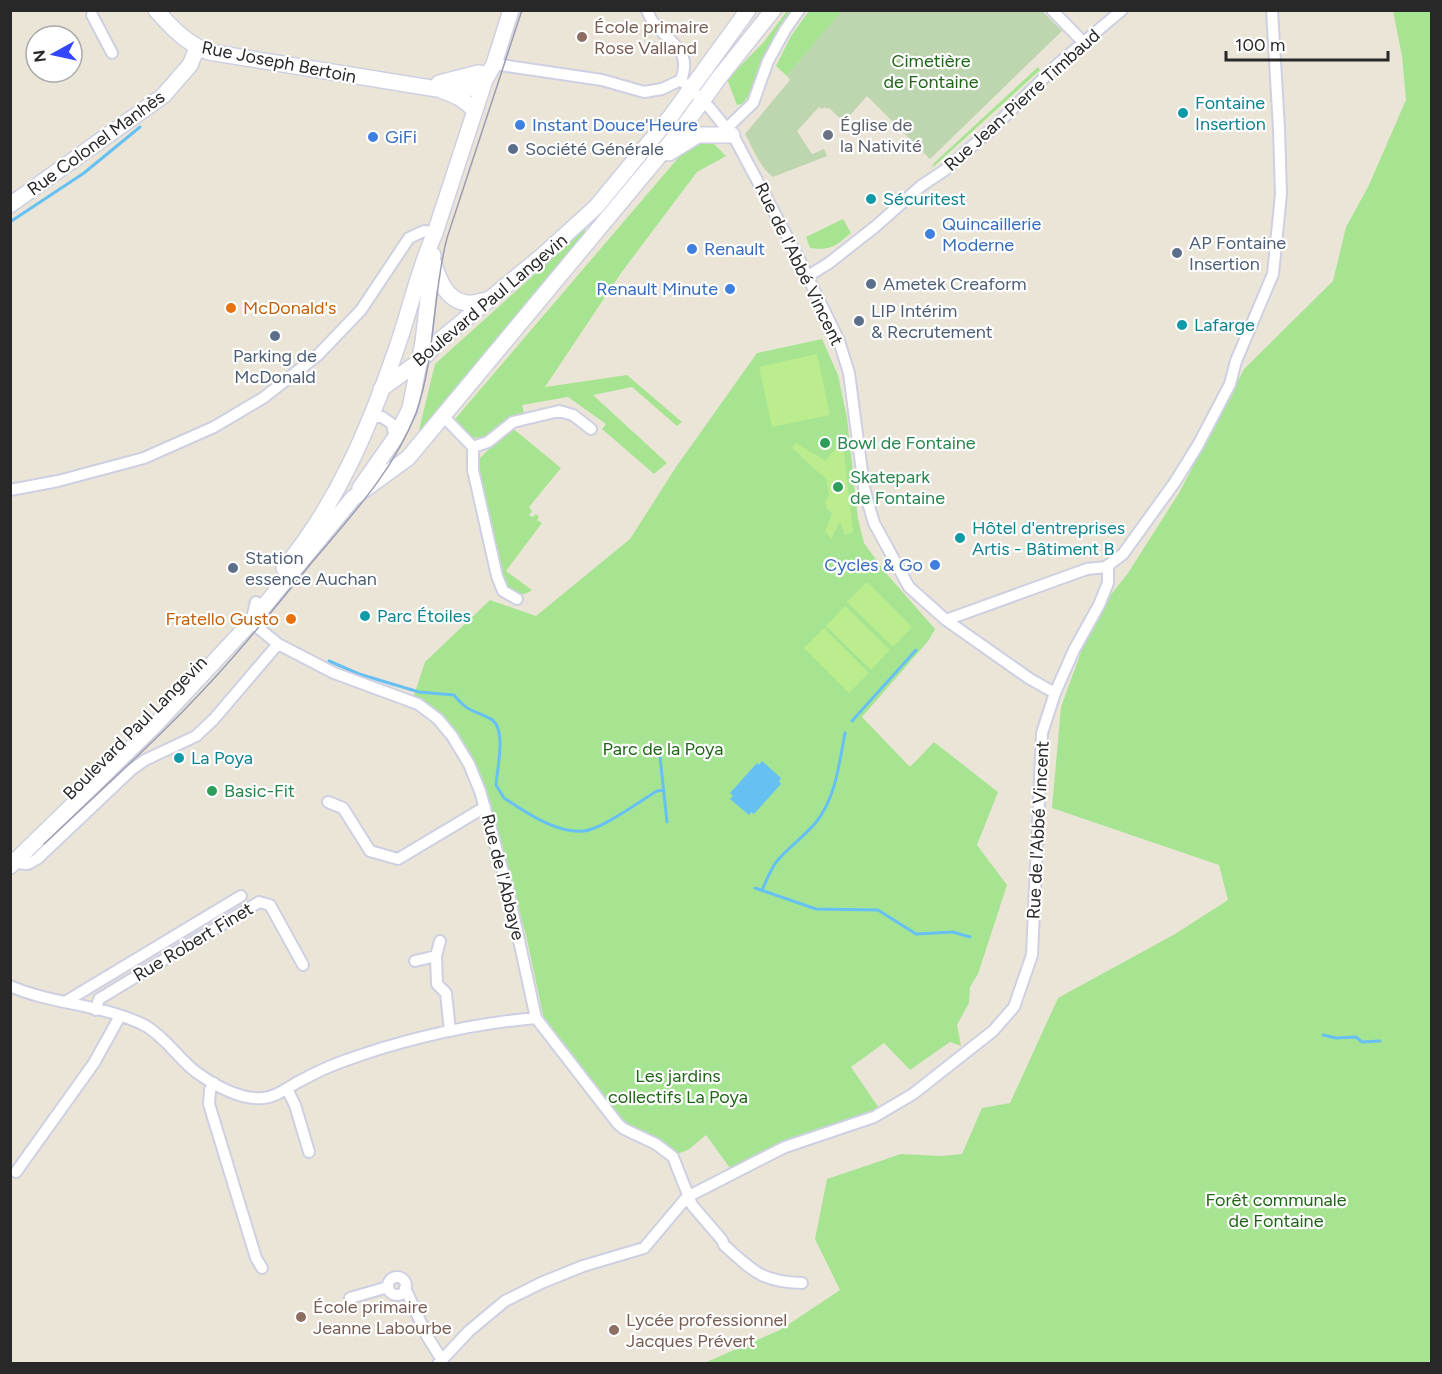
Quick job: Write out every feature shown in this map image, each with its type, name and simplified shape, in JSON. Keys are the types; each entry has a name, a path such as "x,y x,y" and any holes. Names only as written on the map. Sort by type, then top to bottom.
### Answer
{"main road":[{"name":"Rue Joseph Bertoin","path":"156,10 172,28 197,48 209,52 437,89 455,94 475,111"},
{"path":"381,389 397,349 425,254 435,233 511,10"},
{"name":"Boulevard Paul Langevin","path":"12,860 256,602 288,563 340,488 381,389 421,360 440,340 490,300 596,207 686,84 748,10"},
{"name":"Boulevard Paul Langevin","path":"12,860 157,723 251,622 353,498 408,458 684,126 773,10"},
{"name":"Rue Colonel Manhès","path":"10,206 163,96 190,64 197,48"},
{"name":"Rue Joseph Bertoin","path":"416,86 478,73 489,73"},
{"name":"Rue Joseph Bertoin","path":"437,89 473,88 489,73"},
{"path":"650,167 684,142 698,135 729,131"},
{"path":"353,498 380,462 410,409 421,360 435,233"},
{"path":"432,257 438,277 450,296 467,304 490,300"},
{"name":"Boulevard Paul Langevin","path":"380,462 428,433"},
{"path":"362,437 367,449 380,462"}],"street":[{"path":"489,73 602,80 644,92 686,84 685,65 681,52 653,23 647,10"},
{"path":"729,131 753,103 768,61 799,10"},
{"path":"1053,10 1083,42"},
{"name":"Rue Jean-Pierre Timbaud","path":"808,276 829,263 921,186 945,170 1083,42 1122,10"},
{"path":"946,620 1087,569 1108,565 1123,554 1198,445 1230,384 1236,362 1273,274 1281,194 1272,10"},
{"path":"92,15 112,53"},
{"name":"Rue de l'Abbé Vincent","path":"686,84 729,131 808,276 839,341 849,373 864,487 874,523 909,587 946,620 1030,680 1054,693 1042,733 1032,955 1014,1007 993,1031 913,1094 873,1117 785,1148 687,1197"},
{"path":"10,490 58,481 144,458 214,427 264,398 318,355 361,310 409,238 424,231 435,233"},
{"path":"473,447 488,442 513,422 559,411 573,415 591,429"},
{"path":"443,416 473,447 473,470 497,576 503,591 517,599"},
{"path":"371,417 382,417 392,424 395,438"},
{"path":"1054,693 1108,583 1108,565"},
{"name":"Boulevard Paul Langevin","path":"251,622 256,602"},
{"name":"Rue de l'Abbaye","path":"251,622 278,644 334,673 403,697 429,710 445,727 469,764 485,807 508,890 536,1018 618,1124 648,1139 673,1157 687,1197 695,1211 724,1245 757,1274 772,1280 802,1283"},
{"name":"Boulevard Paul Langevin","path":"12,860 28,864 37,860 131,770 145,760 190,739 202,730 278,644"},
{"path":"328,802 343,808 370,851 398,859 485,807"},
{"name":"Rue Robert Finet","path":"65,1002 241,896"},
{"name":"Rue Robert Finet","path":"96,1010 99,999 259,902 270,905 303,965"},
{"path":"440,941 436,956 437,984 446,993 450,1030"},
{"path":"415,961 436,956"},
{"path":"10,986 120,1016 146,1027 170,1044 197,1072 225,1090 251,1098 264,1098 287,1089 342,1062 450,1030 487,1023 536,1018"},
{"path":"16,1172 94,1063 120,1016"},
{"path":"214,1083 210,1090 209,1104 256,1258 262,1268"},
{"path":"287,1089 295,1105 309,1152"},
{"path":"350,1298 388,1287 389,1281 397,1278 405,1282 405,1288 440,1362 469,1331 505,1302 541,1283 583,1266 644,1248 687,1197"}],"green space":[{"name":"Cimetière de Fontaine","path":"842,10 1042,11 1062,31 930,159 867,96 844,122 829,108 819,107 797,131 812,154 824,149 827,156 773,177 761,163 745,134 790,80 787,76"},
{"path":"787,11 793,11 764,59 748,97 742,104 737,105 727,79 763,43"},
{"path":"809,11 842,11 787,76 776,66 791,36"},
{"name":"Forêt communale de Fontaine","path":"1393,11 1431,11 1431,1363 702,1364 780,1330 840,1290 815,1239 827,1179 901,1154 942,1156 962,1154 982,1108 1010,1103 1058,998 1175,934 1228,900 1219,865 1052,808 1061,707 1094,616 1128,573 1179,493 1244,369 1333,281 1346,227 1368,187 1406,100 1402,56"},
{"path":"1038,67 1040,70 932,168 934,163"},
{"path":"699,142 713,143 726,156 697,172 621,273 545,387 627,375 682,422 677,426 632,387 593,395 667,463 654,474 602,429 606,424 568,397 522,405 524,413 508,419 488,435 470,438 455,419 673,164 688,147"},
{"path":"843,219 851,233 833,246 823,249 810,248 806,237"},
{"path":"585,229 585,235 425,427 419,430 435,364"},
{"name":"Parc de la Poya","path":"822,339 838,375 847,418 858,519 864,543 885,572 935,629 929,640 862,717 909,766 934,742 998,792 977,845 1007,885 978,974 970,987 969,1003 957,1025 961,1046 950,1042 910,1070 884,1043 851,1067 881,1111 819,1129 730,1168 706,1135 688,1150 677,1154 651,1135 627,1125 546,1029 526,935 476,765 447,723 433,709 413,698 425,662 490,600 536,616 630,539 676,467 757,353"},
{"path":"817,354 830,415 772,427 759,367"},
{"path":"511,427 561,468 529,507 532,511 529,515 533,517 536,514 539,517 537,520 542,523 506,571 532,590 520,595 508,591 499,571 477,464 480,458"},
{"name":"Skatepark de Fontaine","path":"796,443 826,461 839,444 844,453 853,532 845,535 840,521 831,539 825,531 832,513 827,509 825,502 829,495 826,478 792,448"},
{"path":"867,582 912,627 893,647 847,602"},
{"path":"845,606 890,650 871,670 826,626"},
{"path":"824,628 869,673 849,693 804,648"}],"water":[{"path":"762,761 781,778 779,781 781,784 754,814 751,812 749,815 730,799 733,796 730,793 757,763 759,765"}],"waterway":[{"path":"10,222 84,173 140,127"},
{"path":"852,721 916,650"},
{"path":"329,661 359,674 419,692 454,695 466,707 495,722 500,738 496,785 504,798 552,826 573,831 592,829 611,820 657,791 664,790"},
{"path":"762,890 777,861 817,821 829,801 845,733"},
{"path":"660,757 667,822"},
{"path":"755,888 816,909 878,910 916,934 953,932 970,937"},
{"path":"1323,1035 1336,1038 1356,1037 1362,1042 1380,1041"}],"tram line":[{"path":"44,844 153,741 221,671 357,509 396,454 416,413 422,392 431,348 447,238 522,10"}],"place":[{"name":"École primaire Rose Valland","path":"582,37"},
{"name":"Fontaine Insertion","path":"1183,113"},
{"name":"Instant Douce'Heure","path":"520,125"},
{"name":"Église de la Nativité","path":"828,135"},
{"name":"GiFi","path":"373,137"},
{"name":"Société Générale","path":"513,149"},
{"name":"Sécuritest","path":"871,199"},
{"name":"Quincaillerie Moderne","path":"930,234"},
{"name":"Renault","path":"692,249"},
{"name":"AP Fontaine Insertion","path":"1177,253"},
{"name":"Ametek Creaform","path":"871,284"},
{"name":"Renault Minute","path":"730,289"},
{"name":"McDonald's","path":"231,308"},
{"name":"LIP Intérim & Recrutement","path":"859,321"},
{"name":"Lafarge","path":"1182,325"},
{"name":"Parking de McDonald","path":"275,336"},
{"name":"Bowl de Fontaine","path":"825,443"},
{"name":"Skatepark de Fontaine","path":"838,487"},
{"name":"Hôtel d'entreprises Artis - Bâtiment B","path":"960,538"},
{"name":"Cycles & Go","path":"935,565"},
{"name":"Station essence Auchan","path":"233,568"},
{"name":"Parc Étoiles","path":"365,616"},
{"name":"Fratello Gusto","path":"291,619"},
{"name":"La Poya","path":"179,758"},
{"name":"Basic-Fit","path":"212,791"},
{"name":"École primaire Jeanne Labourbe","path":"301,1317"},
{"name":"Lycée professionnel Jacques Prévert","path":"614,1330"}],"park label":[{"name":"Les jardins collectifs La Poya","path":"678,1086"}]}
